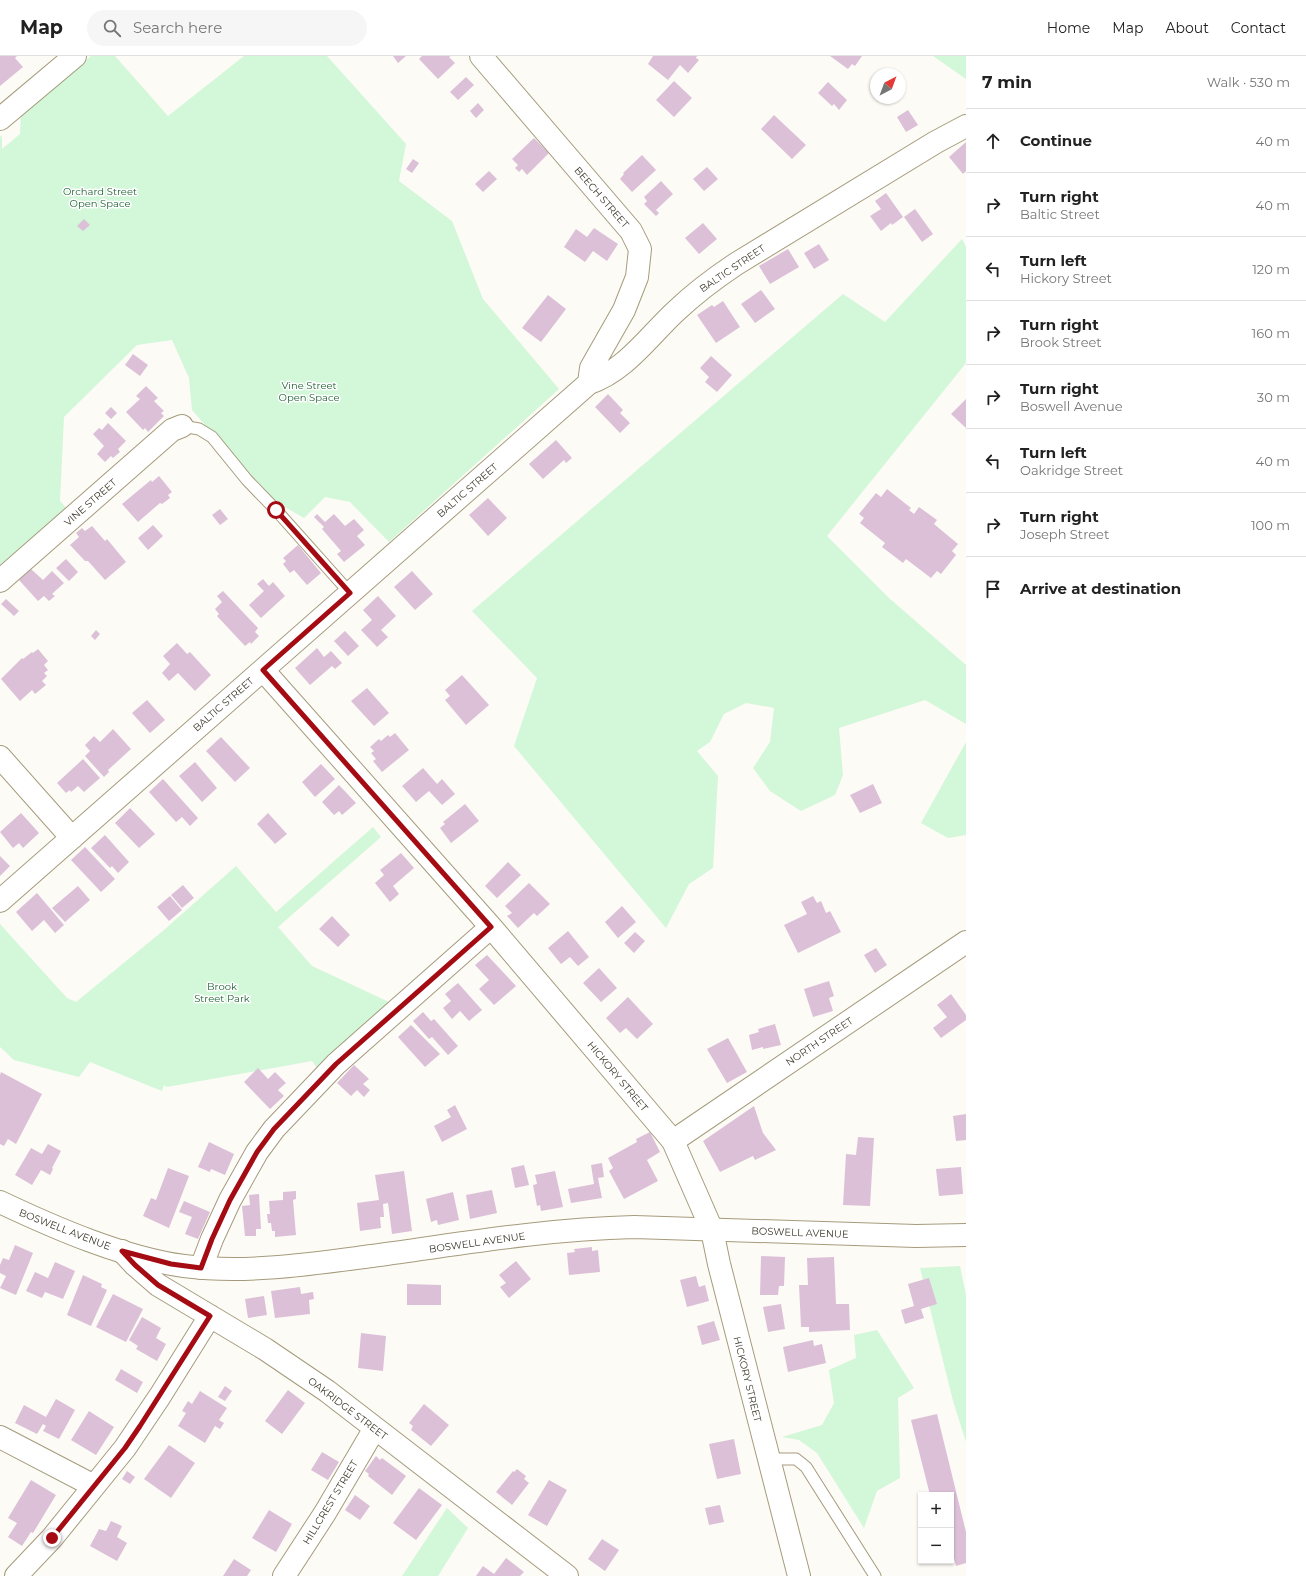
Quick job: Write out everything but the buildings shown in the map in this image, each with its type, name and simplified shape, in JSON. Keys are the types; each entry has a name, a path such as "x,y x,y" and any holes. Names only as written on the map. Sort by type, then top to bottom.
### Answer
{"street":[{"path":"0,119 75,56"},
{"name":"BEECH STREET","path":"481,56 631,230 640,249 637,277 624,310 591,368 589,383"},
{"name":"BALTIC STREET","path":"0,901 589,383 598,380 616,370 681,306 716,277 936,142 966,126"},
{"name":"VINE STREET","path":"0,581 172,430 182,426"},
{"name":"HICKORY STREET","path":"263,670 491,927 673,1141 712,1230 719,1264 799,1576"},
{"path":"0,757 72,838"},
{"path":"201,1268 212,1239 230,1200 257,1152 274,1129 336,1064 491,927"},
{"name":"NORTH STREET","path":"673,1141 966,942"},
{"name":"BOSWELL AVENUE","path":"0,1202 78,1235 122,1251 171,1264 201,1268 258,1268 331,1261 568,1230 634,1227 916,1236 966,1235"},
{"name":"OAKRIDGE STREET","path":"122,1251 135,1265 158,1285 265,1349 300,1372 567,1576"},
{"path":"16,1576 52,1538 140,1426 210,1316"},
{"name":"HILLCREST STREET","path":"284,1576 325,1513 375,1428"},
{"path":"0,1437 94,1486"}],"lane":[{"path":"182,426 199,429 212,437 246,480 285,520 350,593"},
{"path":"769,1459 796,1459 806,1467 875,1576"}],"green space":[{"path":"91,56 115,56 168,116 244,56 327,56 406,144 399,181 452,221 483,299 559,389 389,542 350,502 325,497 304,518 262,494 262,491 192,410 189,378 172,340 137,345 64,417 60,501 71,513 0,573 0,137 2,135 2,149 20,134 21,112"},
{"path":"933,56 966,56 966,79"},
{"path":"962,239 966,247 966,363 827,536 889,598 966,665 966,724 925,700 839,728 843,775 835,795 801,811 770,791 753,768 770,742 774,708 746,703 724,714 710,742 697,751 718,776 713,868 689,884 666,928 514,746 537,678 472,611 843,294 885,322"},
{"path":"966,742 966,835 948,838 921,823"},
{"name":"Brook Street Park","path":"373,827 381,837 278,927 312,966 389,1002 317,1068 312,1061 167,1087 164,1085 162,1091 90,1062 79,1077 14,1060 0,1047 0,924 67,998 76,1002 164,930 236,866 276,912"},
{"path":"960,1266 966,1295 966,1442 953,1401 920,1268"},
{"path":"877,1330 914,1388 898,1398 900,1478 877,1491 864,1528 817,1453 799,1440 782,1437 822,1425 834,1403 829,1370 856,1358 854,1335"},
{"path":"447,1508 468,1528 438,1576 402,1576"}],"route":[{"path":"52,1538 125,1448 160,1396 210,1316 158,1285 135,1265 122,1251 171,1264 201,1268 220,1219 250,1163 274,1129 336,1064 491,927 263,670 350,593 276,510"}],"park label":[{"name":"Orchard Street Open Space","path":"100,196"},
{"name":"Vine Street Open Space","path":"309,390"}]}
